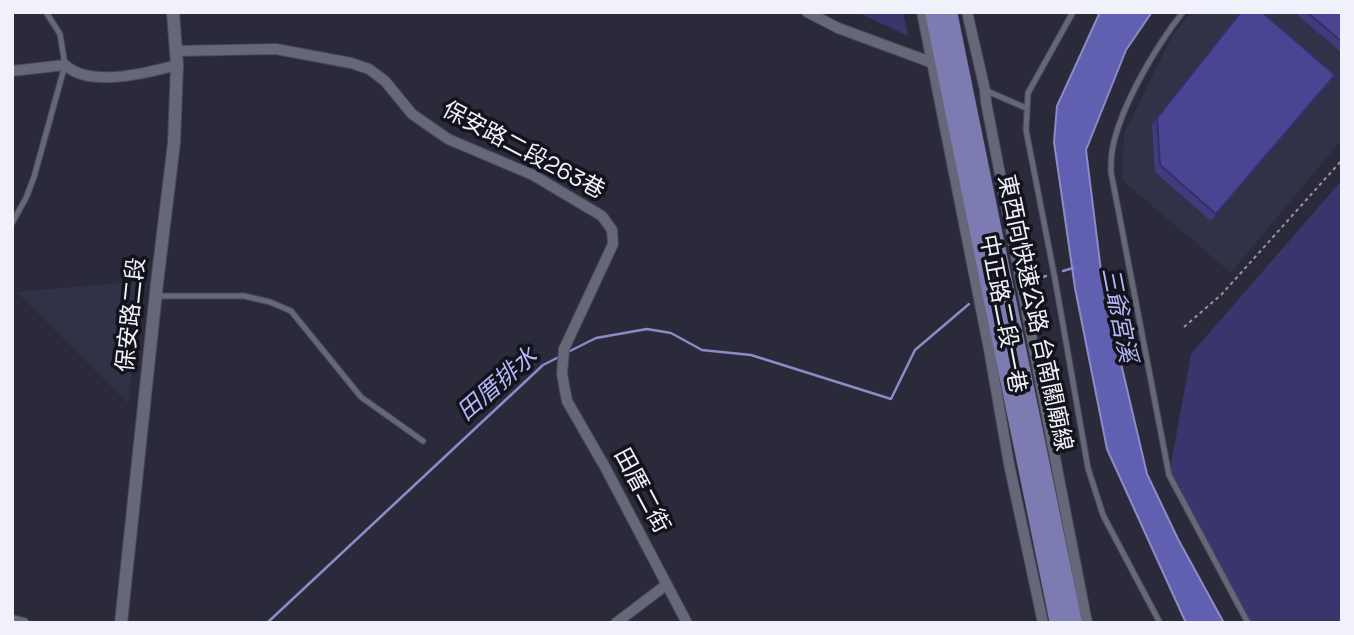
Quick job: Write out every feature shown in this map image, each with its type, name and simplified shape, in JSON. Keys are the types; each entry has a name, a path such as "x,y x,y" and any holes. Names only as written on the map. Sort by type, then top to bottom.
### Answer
{"highway":[{"name":"東西向快速公路 台南關廟線","path":"934,12 1059,623"},
{"name":"東西向快速公路 台南關廟線","path":"948,12 1073,623"}],"street":[{"name":"保安路二段","path":"121,623 174,143 177,65 173,12"},
{"path":"807,12 838,28 933,63"},
{"name":"中正路二段一巷","path":"922,12 1009,464 1043,623"},
{"name":"中正路二段一巷","path":"967,12 985,90 1087,623"},
{"name":"保安路二段263巷","path":"176,51 275,49 351,63 369,69 385,81 412,114 449,139 533,175 602,216 612,230 613,244 563,353"},
{"path":"12,71 65,65 71,70 105,78 151,72 177,65"},
{"name":"田厝二街","path":"563,353 562,374 567,401 687,623"},
{"path":"616,623 666,585"},
{"path":"12,620 24,623"}],"lane":[{"path":"12,223 34,177 65,65 60,34 46,12"},
{"path":"1073,12 1028,93 1026,130 1058,292 1088,468 1103,515 1160,623"},
{"path":"1183,12 1166,33 1122,117 1112,148 1111,173 1169,475 1248,623"},
{"path":"985,90 1026,108"},
{"path":"155,296 244,296 270,302 291,311 361,397 423,441"}],"path":[{"path":"1184,327 1222,294 1342,160"}],"shaded area":[{"path":"857,12 903,12 908,36"},
{"path":"1100,12 1152,12 1126,50 1086,150 1103,287 1147,474 1178,539 1224,623 1186,623 1107,449 1075,288 1054,142 1057,106"},
{"path":"1191,12 1342,12 1342,139 1231,273 1122,180 1124,134 1171,38"},
{"path":"1342,180 1342,623 1248,623 1169,475 1191,354"},
{"path":"143,281 128,403 17,292 62,288"}],"building":[{"path":"1241,12 1262,12 1335,75 1216,214 1160,165 1157,118"},
{"path":"1307,12 1342,12 1342,42"}],"waterway":[{"name":"田厝排水","path":"1063,271 1073,268"},
{"name":"田厝排水","path":"1035,280 1046,276"},
{"name":"田厝排水","path":"568,352 596,338 647,329 671,333 702,350 751,355 891,399 915,350 969,304"},
{"name":"田厝排水","path":"267,623 543,365 559,357"}],"water label":[{"name":"三爺宮溪","path":"1118,315"}]}
